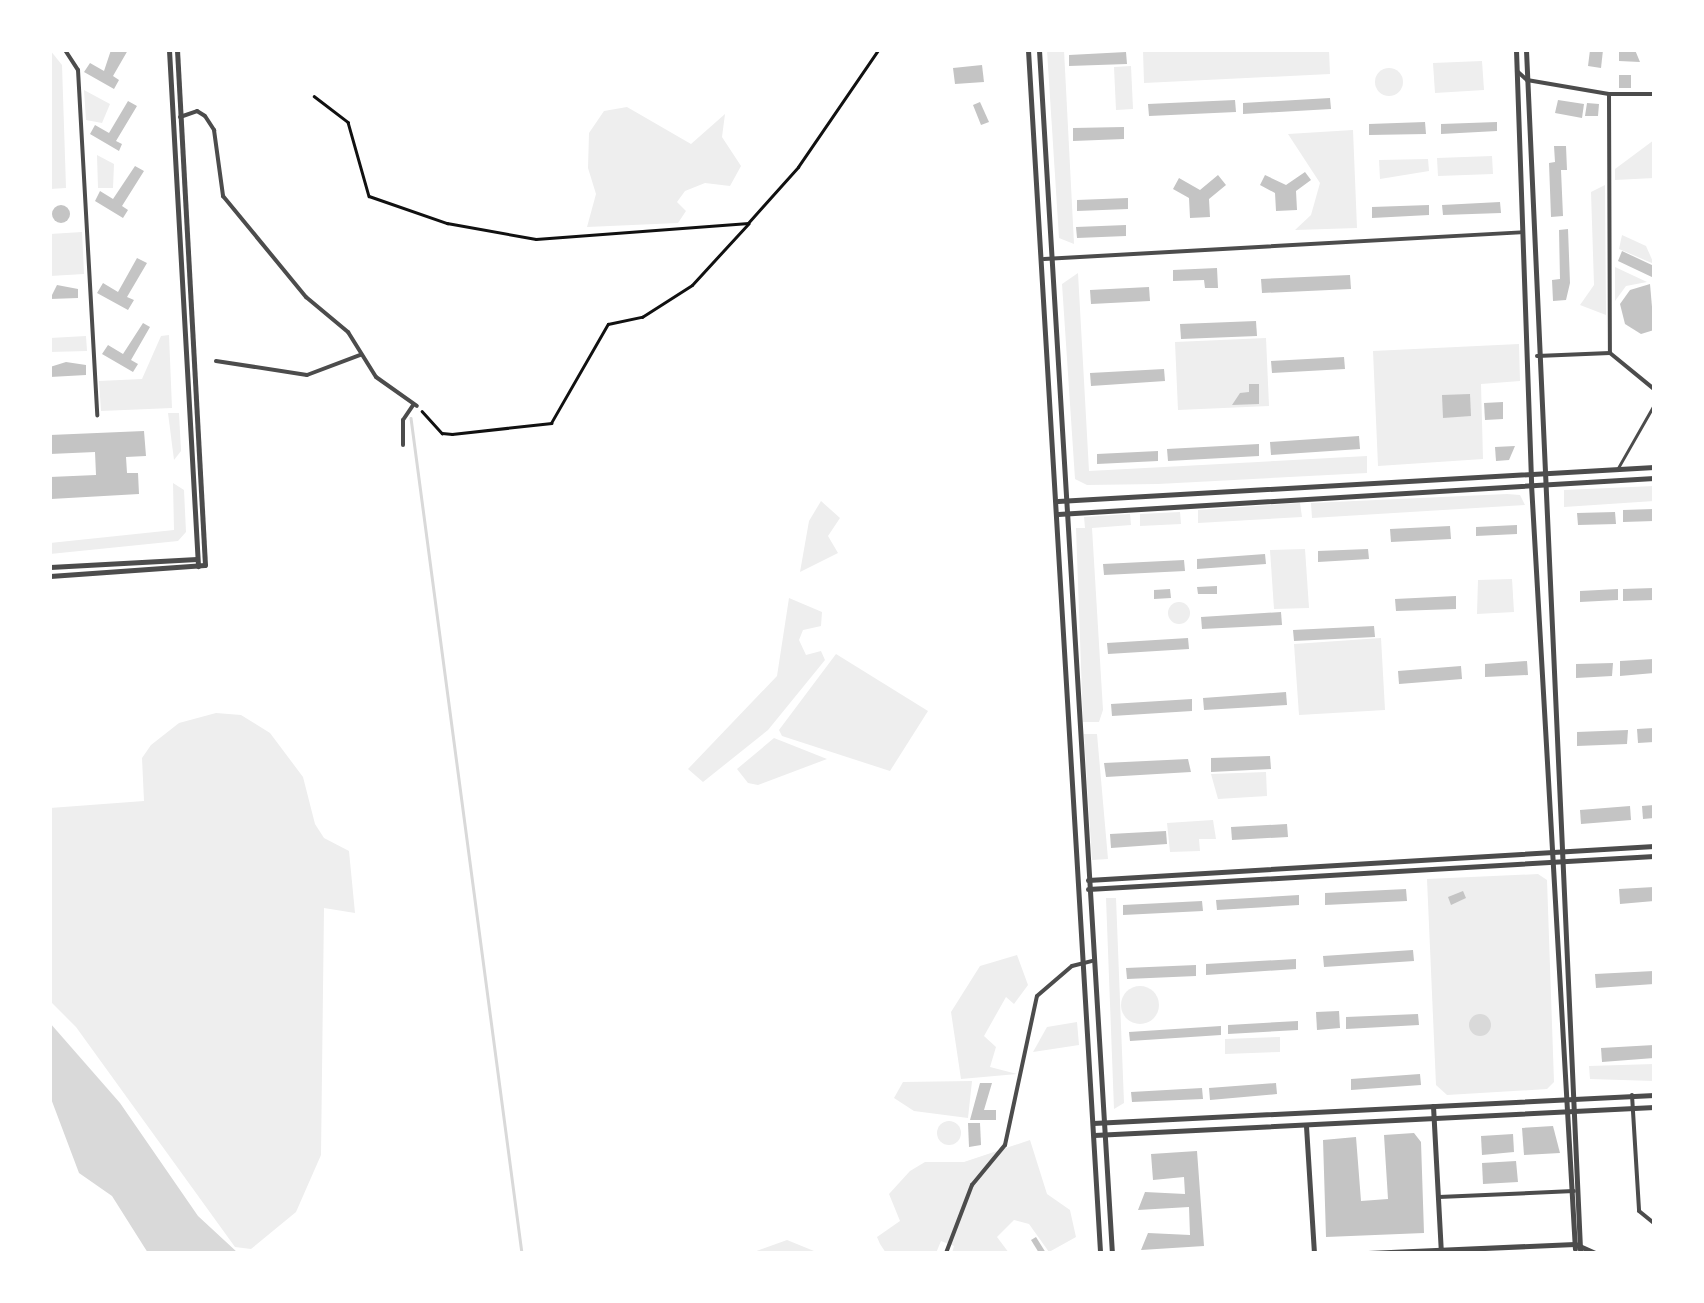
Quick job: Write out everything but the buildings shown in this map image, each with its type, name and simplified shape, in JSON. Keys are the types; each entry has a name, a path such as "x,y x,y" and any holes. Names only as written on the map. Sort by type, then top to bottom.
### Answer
{"street":[{"path":"65,50 78,70 96,414"},
{"path":"173,50 180,117 201,562"},
{"path":"173,50 201,562"},
{"path":"1028,50 1082,880 1100,1253"},
{"path":"1040,50 1112,1253"},
{"path":"1516,50 1530,484 1579,1248"},
{"path":"1526,50 1541,472 1578,1098 1575,1190"},
{"path":"1516,72 1527,80 1609,94 1654,94"},
{"path":"1609,94 1610,352"},
{"path":"180,117 197,111 205,116 214,130 223,196 306,298 348,332 376,377 415,405 404,420 403,445"},
{"path":"1044,259 1532,232"},
{"path":"1537,356 1610,352 1654,390"},
{"path":"216,360 307,376 360,355"},
{"path":"1058,501 1654,468"},
{"path":"1058,514 1654,478"},
{"path":"50,566 201,562"},
{"path":"50,576 201,562"},
{"path":"1082,880 1654,846"},
{"path":"1082,889 1654,856"},
{"path":"946,1253 972,1185 1005,1144 1037,996 1053,978 1094,961"},
{"path":"1632,1095 1639,1211 1654,1222"},
{"path":"1093,1123 1654,1095"},
{"path":"1432,1105 1441,1251"},
{"path":"1094,1135 1654,1107"},
{"path":"1306,1126 1314,1253"},
{"path":"1439,1198 1575,1190"},
{"path":"1464,1253 1579,1248"},
{"path":"1368,1253 1579,1248 1595,1253"}],"lane":[{"path":"1617,469 1654,406"}],"path":[{"path":"415,405 442,433 551,424 608,324 642,317 692,286 798,168 878,50"},
{"path":"314,96 348,122 368,196 447,223 536,239 748,223"}],"shaded area":[{"path":"50,50 62,65 66,188 50,189"},
{"path":"1047,50 1064,50 1074,244 1059,238"},
{"path":"1143,50 1329,50 1330,74 1144,83"},
{"path":"1482,61 1484,90 1435,93 1433,63"},
{"path":"1131,66 1133,109 1116,110 1114,67"},
{"path":"1389,68 1399,72 1403,82 1399,92 1389,96 1379,92 1375,82 1379,72"},
{"path":"84,90 110,104 102,123 86,120"},
{"path":"627,107 691,144 725,114 722,137 741,166 730,186 705,183 685,191 677,202 686,211 678,223 587,227 596,194 588,168 589,133 604,111"},
{"path":"1353,130 1357,228 1295,230 1311,215 1320,183 1288,134"},
{"path":"1654,140 1654,178 1615,180 1615,169"},
{"path":"97,155 114,164 113,188 98,188"},
{"path":"1492,156 1493,174 1438,176 1437,158"},
{"path":"1428,159 1429,171 1380,179 1379,160"},
{"path":"1605,185 1606,315 1580,305 1594,285 1591,192"},
{"path":"82,232 84,274 50,276 50,234"},
{"path":"1622,235 1646,246 1654,264 1619,249"},
{"path":"1615,267 1647,282 1626,286 1615,301"},
{"path":"1078,273 1089,471 1367,456 1367,473 1158,484 1087,485 1075,479 1062,284"},
{"path":"169,335 172,408 101,411 99,381 142,379 161,336"},
{"path":"86,336 87,351 50,352 50,338"},
{"path":"1266,338 1269,406 1178,410 1175,342"},
{"path":"1519,344 1520,381 1481,384 1483,459 1378,466 1373,351"},
{"path":"168,413 179,413 181,451 174,460"},
{"path":"173,483 184,490 186,532 178,541 50,554 50,543 174,530"},
{"path":"1654,486 1654,501 1564,507 1564,490"},
{"path":"1520,495 1525,505 1312,518 1311,503"},
{"path":"821,501 840,518 828,536 838,553 800,572 809,521"},
{"path":"1300,503 1302,517 1198,523 1198,510"},
{"path":"1180,512 1181,524 1140,526 1140,514"},
{"path":"1130,514 1131,525 1092,528 1103,710 1099,722 1083,722 1076,528 1085,528 1084,517"},
{"path":"1305,549 1309,608 1274,609 1270,550"},
{"path":"1512,579 1514,612 1477,614 1478,580"},
{"path":"789,598 822,612 821,626 803,630 799,640 806,655 821,651 825,660 768,730 703,782 688,769 777,676"},
{"path":"1179,602 1187,605 1187,621 1179,624 1171,621 1168,613 1171,605"},
{"path":"1381,638 1385,710 1299,715 1294,644"},
{"path":"836,654 928,711 890,771 782,736 779,730"},
{"path":"216,713 241,715 270,733 303,777 315,824 324,838 349,851 355,913 324,908 321,1155 296,1212 251,1249 235,1247 76,1027 50,1001 50,808 144,801 142,758 151,745 179,723"},
{"path":"1084,734 1097,734 1108,859 1092,860"},
{"path":"774,738 827,759 758,785 748,783 737,769"},
{"path":"1266,772 1267,796 1218,799 1211,774"},
{"path":"1213,820 1216,839 1199,839 1200,851 1170,852 1167,823"},
{"path":"1538,874 1547,880 1554,1082 1547,1089 1447,1095 1436,1085 1427,879"},
{"path":"1106,898 1116,898 1124,1103 1114,1109"},
{"path":"1017,955 1028,985 1014,1004 1006,997 984,1036 996,1047 990,1067 1017,1074 961,1079 951,1012 980,966"},
{"path":"1140,986 1153,992 1159,1005 1153,1018 1140,1024 1127,1018 1121,1005 1127,992"},
{"path":"1480,1014 1488,1017 1488,1033 1480,1036 1472,1033 1469,1025 1472,1017"},
{"path":"1077,1022 1079,1045 1033,1052 1047,1027"},
{"path":"50,1023 120,1103 198,1216 238,1253 148,1253 112,1196 79,1173 50,1096"},
{"path":"1280,1037 1280,1052 1225,1054 1225,1039"},
{"path":"1654,1064 1654,1081 1590,1079 1589,1066"},
{"path":"972,1081 968,1118 914,1111 894,1098 903,1082"},
{"path":"949,1121 961,1133 949,1145 937,1133"},
{"path":"1030,1140 1047,1194 1070,1210 1076,1237 1049,1252 1029,1224 1014,1220 997,1237 1009,1253 952,1253 954,1246 941,1241 936,1253 886,1253 877,1237 900,1221 889,1194 910,1171 925,1162 964,1162"},
{"path":"787,1240 814,1251 847,1253 751,1253"}],"waterway":[{"path":"411,418 522,1253"}]}
